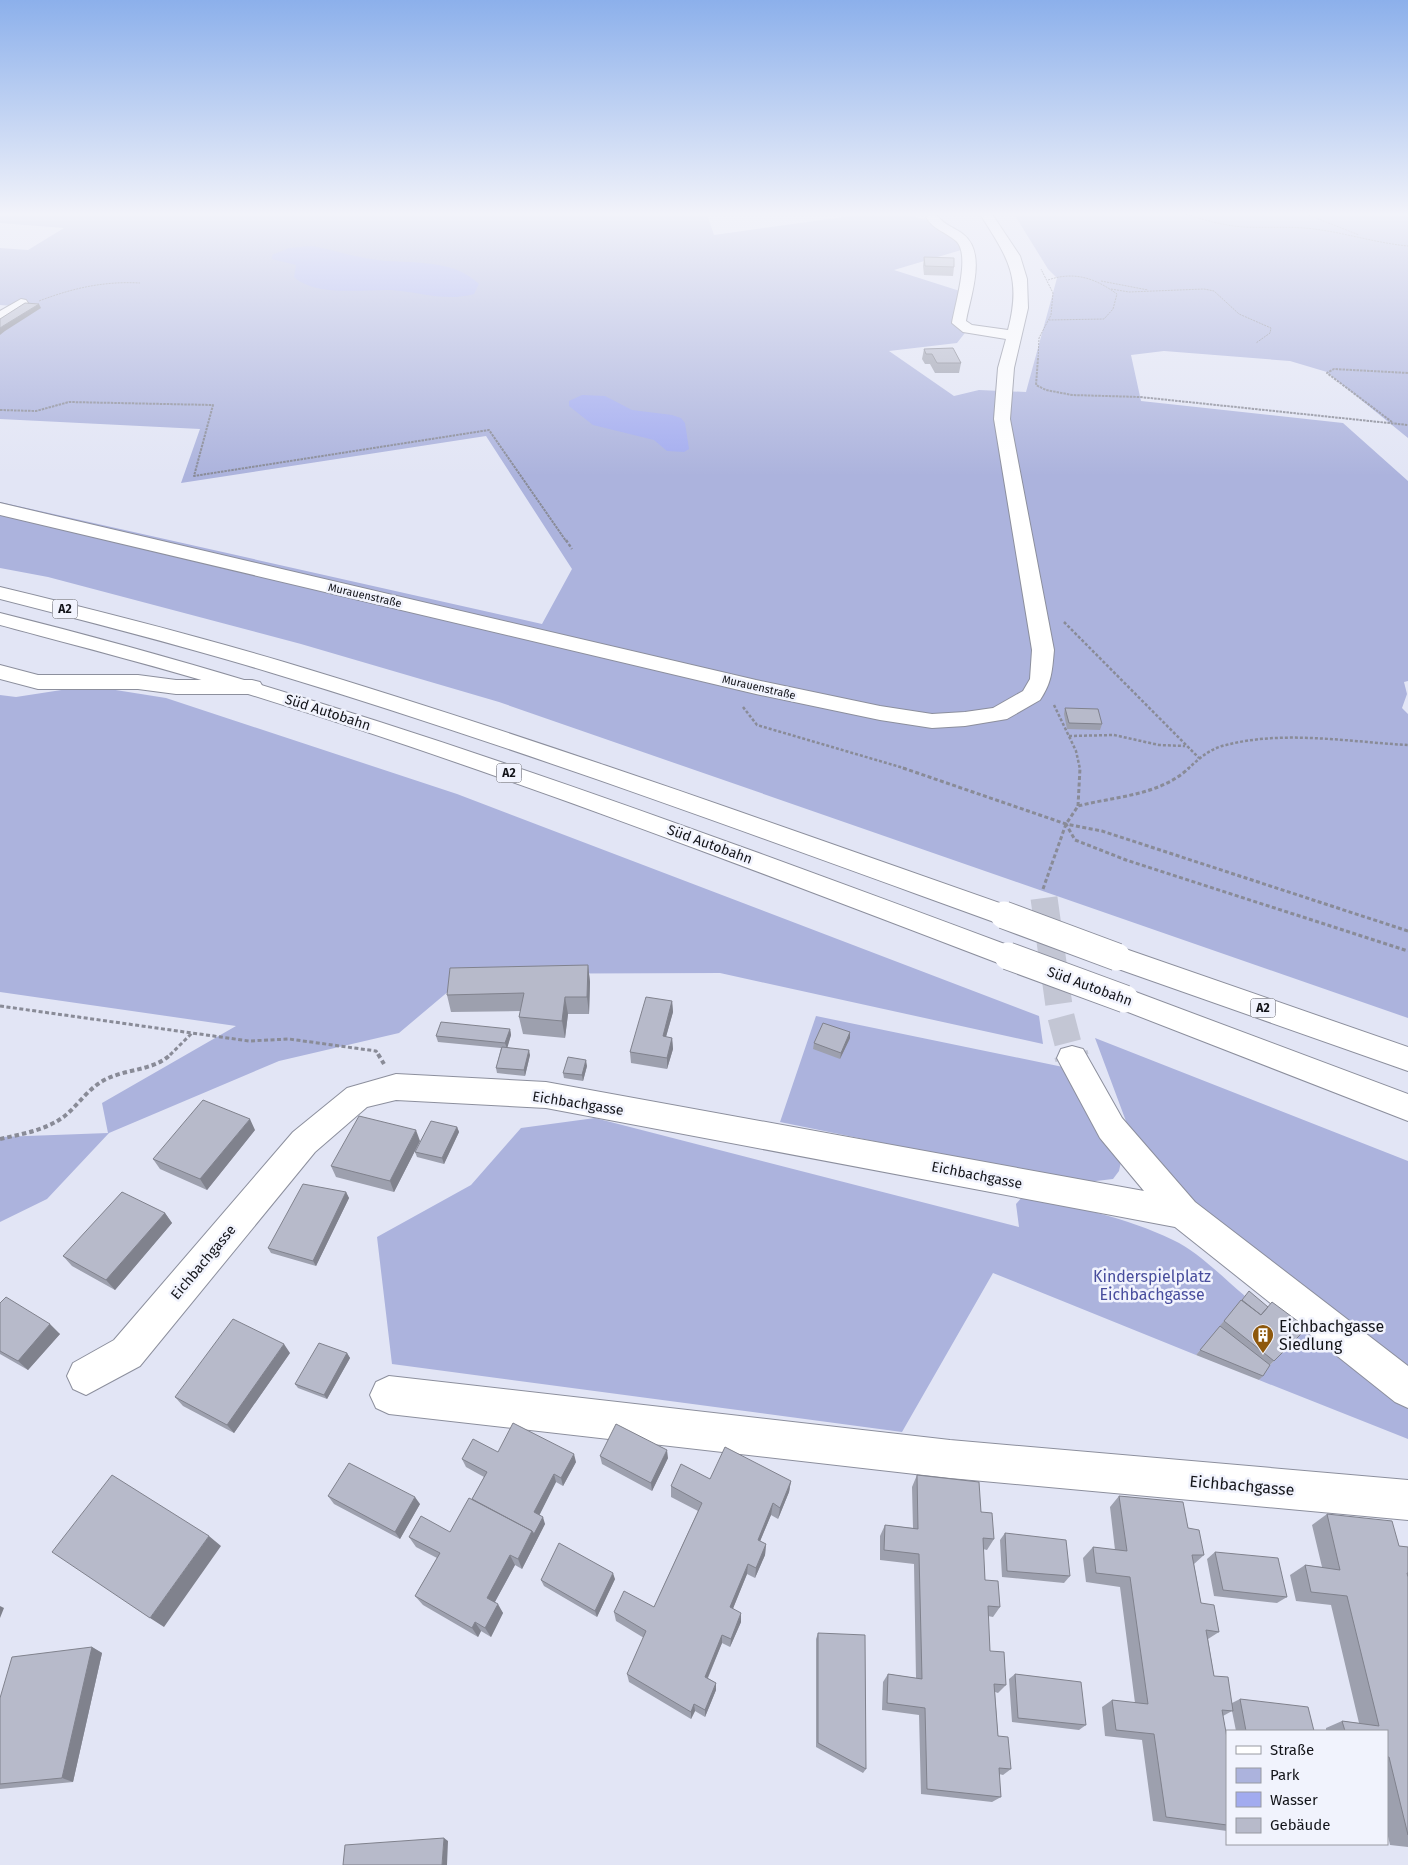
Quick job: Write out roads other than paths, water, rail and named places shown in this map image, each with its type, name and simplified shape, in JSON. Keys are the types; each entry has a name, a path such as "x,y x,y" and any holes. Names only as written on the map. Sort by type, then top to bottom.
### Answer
{"main road":[{"path":"962,301 959,323 968,329 1012,335 1021,308 1021,301"},
{"path":"0,318 21,303"},
{"name":"Murauenstraße","path":"0,509 756,687 880,713 932,721 999,714 1032,695 1041,679 1043,650 1002,419 1006,368 1012,335"},
{"name":"Süd Autobahn","path":"0,593 130,626 276,667 518,744 1408,1059"},
{"name":"Süd Autobahn","path":"0,619 252,688 444,750 722,848 1408,1108"},
{"path":"0,672 38,682 138,682 176,687 252,688"},
{"name":"Eichbachgasse","path":"1072,1058 1111,1128 1183,1214 1408,1389"},
{"name":"Eichbachgasse","path":"86,1376 127,1353 304,1142 358,1097 396,1087 546,1095 1183,1214"},
{"name":"Eichbachgasse","path":"389,1395 950,1459 1408,1500"}],"water":[{"path":"582,395 605,396 632,410 672,415 681,418 685,423 689,449 684,452 667,451 654,440 593,425 569,406 569,401"}],"tunnel":[{"path":"1044,898 1060,1013 1071,1055"},
{"path":"1071,1054 1072,1058"}],"place":[{"name":"Eichbachgasse Siedlung","path":"1263,1354"}],"park label":[{"name":"Kinderspielplatz Eichbachgasse","path":"1152,1285"}]}
